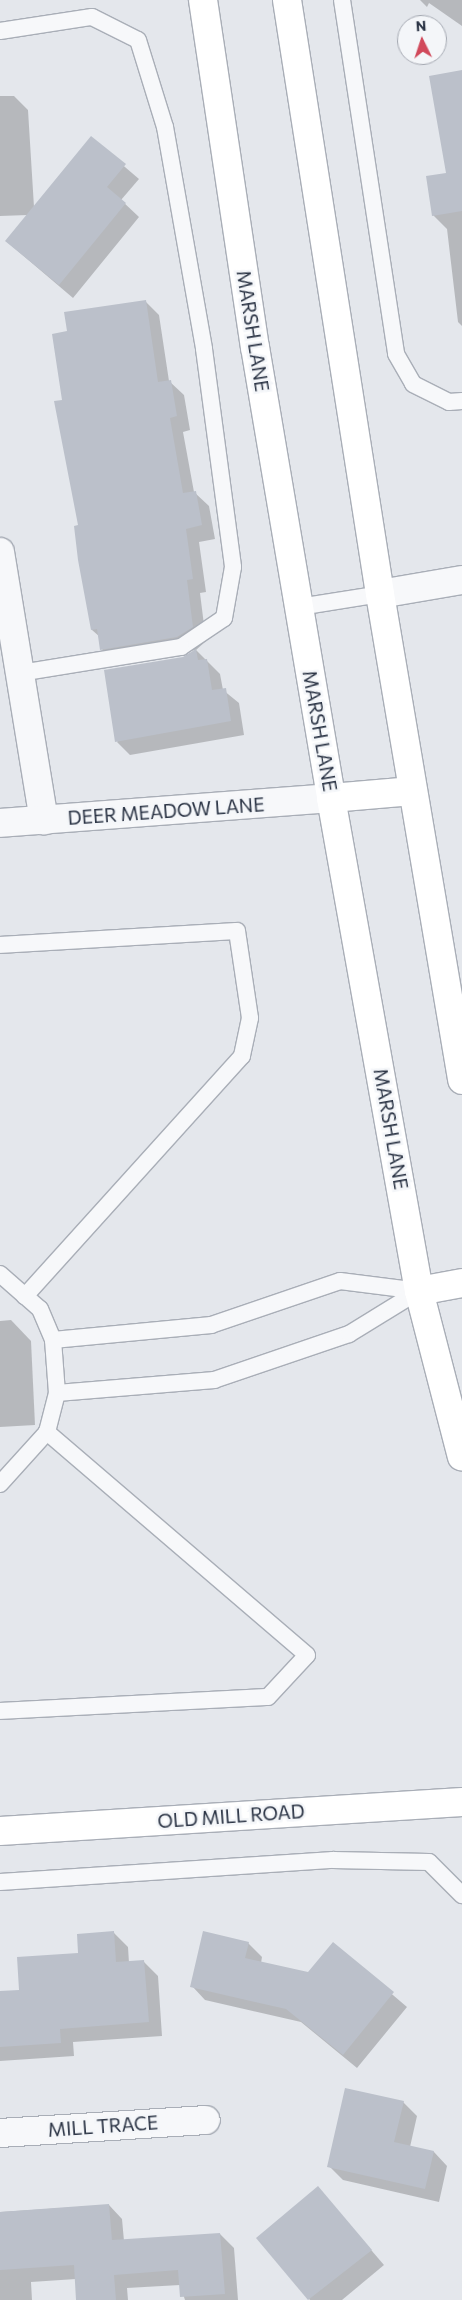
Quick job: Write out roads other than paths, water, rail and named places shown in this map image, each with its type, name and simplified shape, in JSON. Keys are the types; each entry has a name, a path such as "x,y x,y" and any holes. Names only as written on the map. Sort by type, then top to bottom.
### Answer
{"main road":[{"name":"MARSH LANE","path":"203,0 254,347 332,798 420,1291 462,1456"},
{"path":"287,0 380,594 462,1080"},
{"path":"332,798 413,791"},
{"path":"420,1291 462,1283"},
{"name":"OLD MILL ROAD","path":"0,1831 462,1802"}],"street":[{"path":"0,552 44,820"},
{"path":"380,594 462,580"},
{"name":"DEER MEADOW LANE","path":"0,823 332,798"},
{"name":"MILL TRACE","path":"0,2133 206,2120"}],"lane":[{"path":"342,0 396,354 412,384 449,402 462,401"},
{"path":"0,31 92,17 138,40 168,146 204,349 233,567 224,618 181,647 21,673"},
{"path":"300,607 380,594"},
{"path":"0,945 237,931 250,1018 242,1056 25,1296"},
{"path":"0,1274 40,1309 53,1340 57,1393 47,1432 0,1484"},
{"path":"53,1340 211,1325 340,1281 420,1291"},
{"path":"57,1393 214,1380 349,1334 420,1291"},
{"path":"0,1711 268,1697 307,1655 47,1432"},
{"path":"0,1882 333,1860 429,1862 462,1895"}]}
